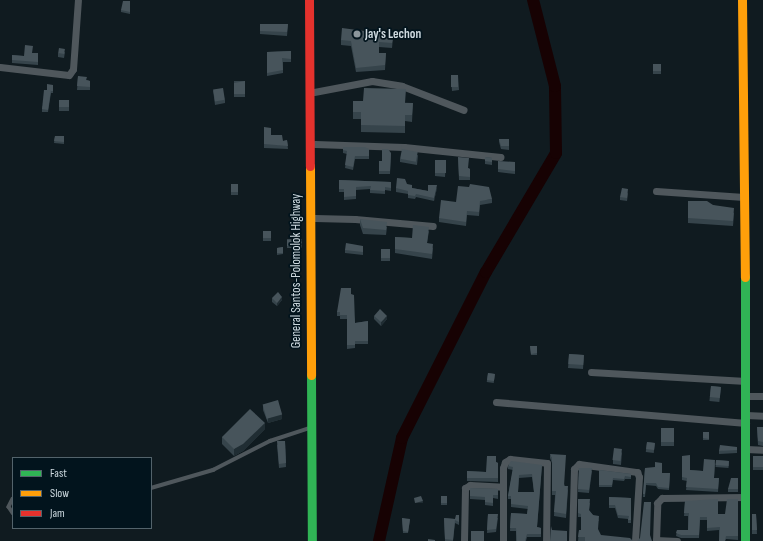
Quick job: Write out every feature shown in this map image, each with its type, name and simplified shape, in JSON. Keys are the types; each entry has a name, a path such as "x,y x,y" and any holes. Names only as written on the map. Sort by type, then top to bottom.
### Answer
{"main road":[{"name":"General Santos-Polomolok Highway","path":"309,0 310,429 312,541"},
{"path":"314,0 318,541"},
{"path":"742,0 746,541"}],"street":[{"path":"0,67 69,75 73,69 78,0"},
{"path":"314,92 372,81 402,86 464,110"},
{"path":"315,144 356,144 500,157"},
{"path":"656,191 744,196"},
{"path":"315,218 355,219 433,226"},
{"path":"591,372 746,381"},
{"path":"746,396 763,396"},
{"path":"496,402 746,419 763,416"},
{"path":"746,449 763,450"},
{"path":"503,541 503,468 509,459 546,462 546,541"},
{"path":"572,541 574,469 579,464 637,472 639,477 635,541"},
{"path":"464,541 465,488 470,485 503,487"},
{"path":"677,541 656,540 657,503 662,498 746,497"}],"lane":[{"path":"152,488 213,470 270,441 310,429"},
{"path":"12,501 9,507 12,512"}],"building":[{"path":"123,1 130,1 130,12 121,10"},
{"path":"260,24 288,24 287,32 260,31"},
{"path":"342,28 380,33 380,37 393,38 392,43 379,42 379,53 386,53 385,65 356,68 351,41 341,40"},
{"path":"25,45 33,46 32,53 38,53 38,62 12,60 12,55 24,56"},
{"path":"59,48 65,49 64,54 58,53"},
{"path":"291,51 291,59 282,58 283,70 267,73 267,52"},
{"path":"653,64 661,64 661,71 653,71"},
{"path":"451,75 458,75 458,87 451,87"},
{"path":"78,76 87,77 86,80 90,81 90,87 77,86"},
{"path":"245,81 245,94 234,94 234,83"},
{"path":"47,84 53,85 53,91 47,90"},
{"path":"223,88 225,100 215,101 213,90"},
{"path":"364,88 406,89 405,103 413,103 412,115 405,115 405,126 361,125 361,112 353,112 353,101 363,101"},
{"path":"44,90 51,90 48,110 42,109"},
{"path":"59,100 69,100 69,107 59,107"},
{"path":"264,127 271,128 271,135 282,135 283,141 287,140 288,146 264,144"},
{"path":"55,136 64,136 64,142 54,141"},
{"path":"499,139 509,139 509,146 501,146"},
{"path":"343,147 365,147 369,149 369,156 355,156 353,167 345,165 347,151 343,150"},
{"path":"382,149 388,149 391,153 390,171 379,171 379,161 382,161"},
{"path":"402,149 418,152 416,162 400,159"},
{"path":"458,157 469,158 468,168 470,169 470,177 459,176"},
{"path":"485,157 492,158 492,162 485,161"},
{"path":"435,160 446,160 446,173 435,173"},
{"path":"498,161 515,162 515,171 498,169"},
{"path":"397,178 405,179 407,184 412,185 412,188 428,191 428,185 437,185 434,198 416,194 415,196 408,195 408,191 396,188"},
{"path":"339,180 391,182 391,188 385,187 385,191 370,190 371,186 356,187 356,196 344,197 344,189 339,189"},
{"path":"231,184 238,184 238,192 231,192"},
{"path":"470,184 489,187 492,199 480,201 479,212 467,211 466,222 439,218 441,200 456,202 458,186 469,187"},
{"path":"622,188 628,189 627,198 620,197"},
{"path":"688,201 707,201 713,205 734,208 733,221 688,218"},
{"path":"360,219 387,222 386,230 363,228"},
{"path":"413,225 429,227 427,243 433,244 432,254 395,249 395,237 412,238"},
{"path":"263,231 271,231 271,238 263,238"},
{"path":"302,239 302,246 287,246 287,240"},
{"path":"346,243 363,246 363,252 345,250"},
{"path":"283,247 283,253 277,253 277,248"},
{"path":"381,249 390,249 390,258 381,258"},
{"path":"341,288 351,288 351,294 354,295 355,323 368,321 368,341 355,341 355,345 347,345 347,315 340,315 340,312 337,312"},
{"path":"278,292 282,297 277,303 272,298"},
{"path":"380,309 387,316 381,322 374,316"},
{"path":"530,346 537,346 537,353 531,354"},
{"path":"569,354 584,355 583,365 568,364"},
{"path":"488,373 495,374 494,381 487,380"},
{"path":"711,386 721,387 720,398 710,397"},
{"path":"278,400 282,414 267,419 263,404"},
{"path":"250,409 265,423 243,444 234,449 222,437"},
{"path":"757,427 763,427 763,442 758,441"},
{"path":"661,428 674,428 674,442 661,442"},
{"path":"703,432 709,432 709,439 703,438"},
{"path":"277,441 285,441 286,463 279,464"},
{"path":"647,442 655,443 654,450 646,449"},
{"path":"720,445 737,447 737,450 719,451"},
{"path":"614,448 622,449 620,461 613,460"},
{"path":"550,454 566,455 564,486 568,486 566,514 554,512 556,491 552,491 552,459"},
{"path":"690,455 690,470 703,471 704,459 715,460 714,478 719,478 718,489 686,487 687,478 682,477 682,456"},
{"path":"487,456 496,456 496,462 498,463 498,478 467,478 467,471 486,472"},
{"path":"753,456 763,456 763,467 753,467"},
{"path":"716,460 729,461 729,466 716,465"},
{"path":"511,461 542,465 537,527 541,528 541,534 527,534 525,541 517,541 516,528 510,528 511,513 527,514 528,506 511,504 511,496 508,496 513,467 508,466","holes":["532,474 534,492 518,492 519,475"]},
{"path":"655,462 662,463 662,473 670,473 669,488 658,487 656,483 646,483 645,494 643,494 645,468 655,467"},
{"path":"579,468 592,468 589,490 578,489"},
{"path":"599,470 631,474 631,477 625,476 624,479 613,478 612,485 599,485"},
{"path":"731,478 738,478 738,489 728,489"},
{"path":"470,488 498,489 498,495 493,495 493,503 485,502 485,497 470,496"},
{"path":"421,496 423,501 415,503 414,498"},
{"path":"441,496 447,496 447,503 441,503"},
{"path":"609,497 631,498 631,520 628,520 629,516 618,515 615,505 609,505"},
{"path":"578,499 590,499 589,510 593,515 599,516 598,529 601,535 630,538 633,541 585,541 585,537 578,537 579,530 581,530 581,514 578,513"},
{"path":"718,499 718,514 725,514 727,499 738,499 738,536 726,536 725,541 719,541 720,527 707,528 707,517 700,517 699,535 681,535 676,533 677,530 688,530 689,513 684,513 685,501"},
{"path":"644,502 651,502 650,535 652,541 637,541 640,538"},
{"path":"488,514 498,514 496,529 487,530"},
{"path":"752,514 756,514 757,530 752,530"},
{"path":"456,515 459,515 459,522 455,520 453,540 445,539 444,518 455,519"},
{"path":"402,518 410,519 408,532 403,531"},
{"path":"551,526 552,530 567,531 567,541 550,541"},
{"path":"471,531 484,531 484,541 471,541"},
{"path":"428,539 435,540 435,541 428,541"}],"waterway":[{"path":"379,541 402,438 486,272 556,153 555,86 533,0"}],"traffic: fast":[{"path":"745,277 745,541"},
{"path":"311,375 312,541"}],"traffic: slow":[{"path":"742,0 745,277"},
{"path":"310,166 311,375"}],"traffic: jam":[{"path":"309,0 310,166"}],"place":[{"name":"Jay's Lechon","path":"357,34"}]}
